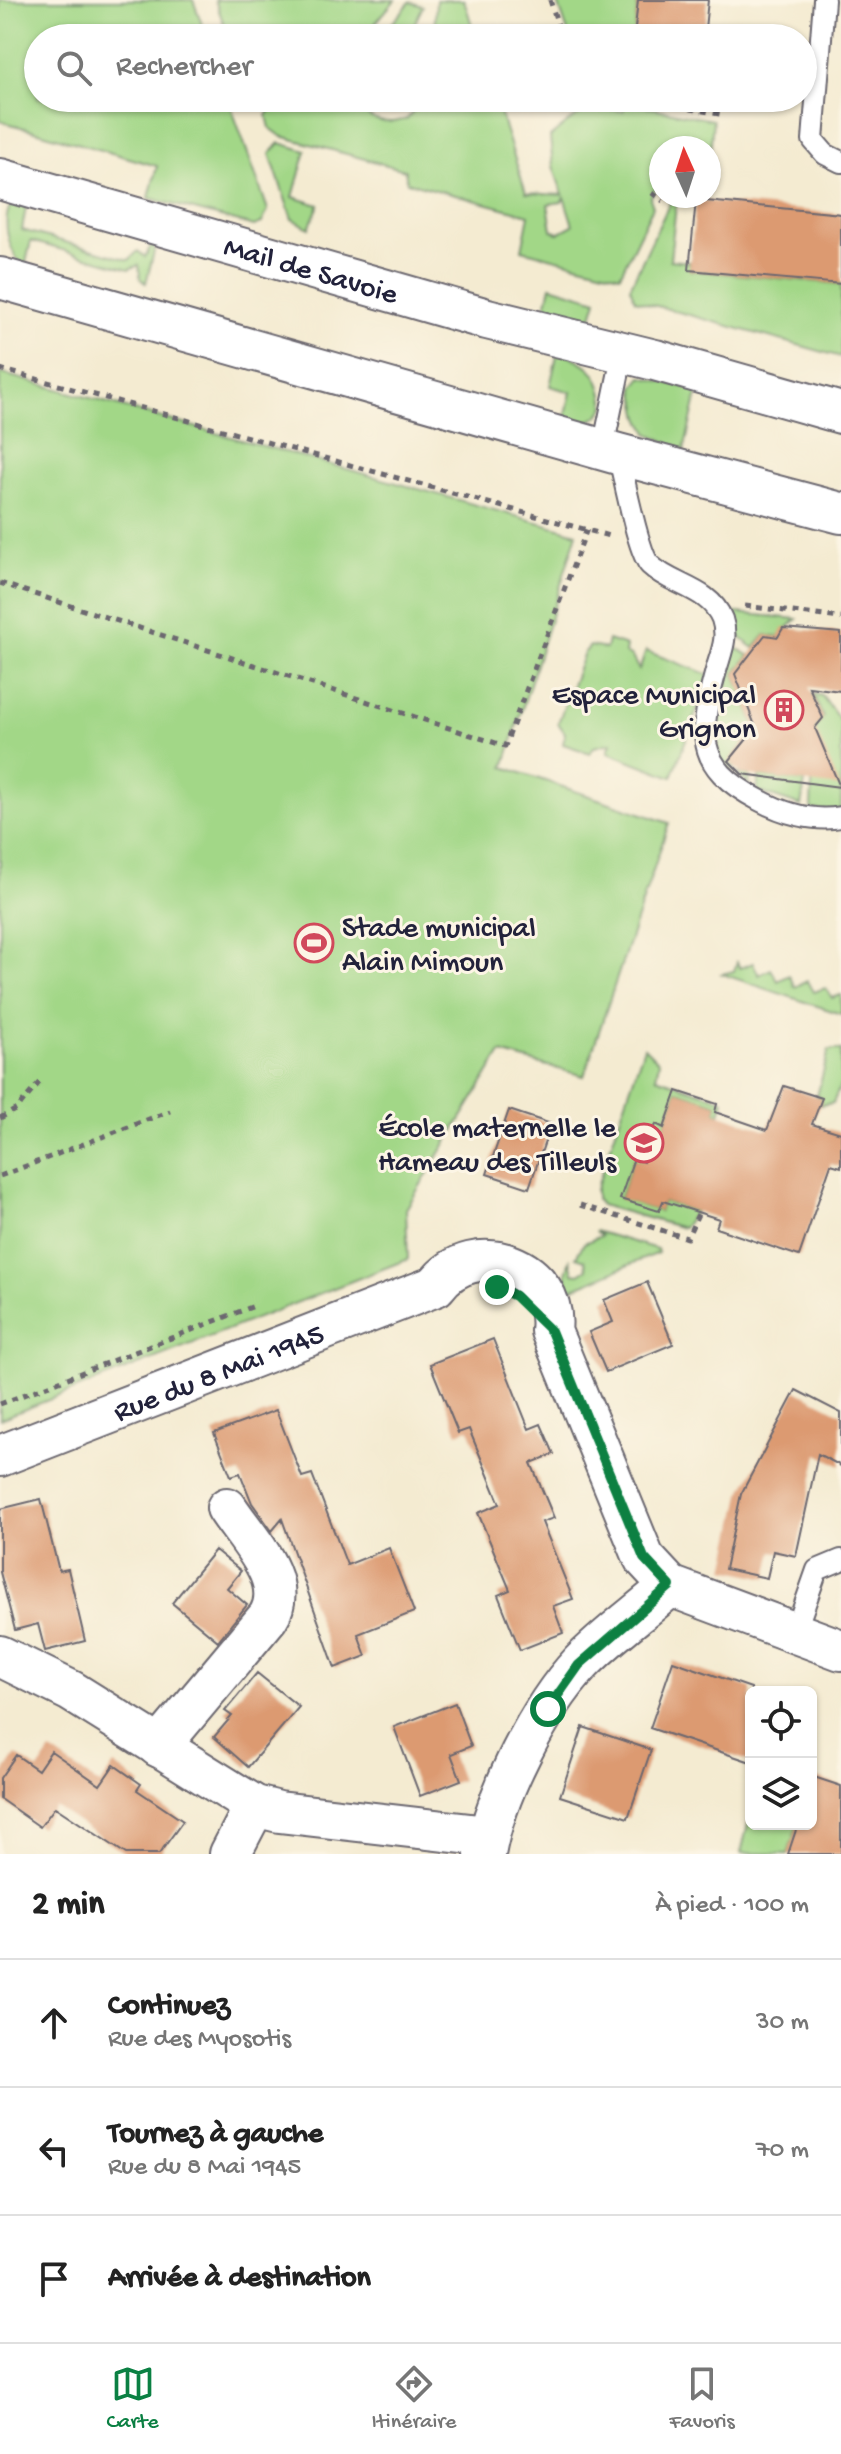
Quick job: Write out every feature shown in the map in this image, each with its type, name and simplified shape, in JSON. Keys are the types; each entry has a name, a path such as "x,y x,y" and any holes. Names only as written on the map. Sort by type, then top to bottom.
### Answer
{"street":[{"name":"Mail de Savoie","path":"0,179 487,319 623,352 841,413"},
{"path":"0,278 610,451 841,513"},
{"name":"Rue du 8 Mai 1945","path":"0,1456 436,1286 449,1272 465,1265 487,1260 508,1263 530,1275 539,1286 552,1316 551,1331 644,1558 670,1586 794,1635 841,1650"},
{"path":"159,1747 268,1617 277,1600 276,1583 227,1508"},
{"path":"0,1656 71,1691 255,1806 486,1845 505,1788 579,1665 670,1586"},
{"path":"230,1854 255,1806"}],"lane":[{"path":"817,89 824,0"},
{"path":"815,112 813,140 825,154 841,162"},
{"path":"623,352 610,451 640,546 651,565 712,602 721,618 726,638 704,733 707,752 719,774 782,812 830,819 841,817"},
{"path":"794,1635 817,1570 841,1560"}],"path":[{"path":"550,0 558,24"},
{"path":"708,112 725,115"},
{"path":"0,369 640,546"},
{"path":"0,583 505,746 587,529"},
{"path":"712,602 841,618"},
{"path":"0,1118 17,1109 43,1078"},
{"path":"0,1176 170,1111"},
{"path":"580,1205 687,1238 699,1212"},
{"path":"0,1404 254,1306"}],"green space":[{"path":"0,0 193,0 202,24 24,24 24,112 233,112 268,210 262,223 254,226 149,198 157,166 0,121"},
{"path":"215,0 395,0 375,24 224,24"},
{"path":"436,0 464,0 472,24 435,24"},
{"path":"557,0 638,0 635,24 565,24"},
{"path":"410,2 423,6 414,24 392,24"},
{"path":"269,112 363,112 375,120 393,122 407,119 413,112 500,112 526,193 563,195 553,166 550,137 583,113 672,112 713,120 712,136 649,136 649,208 653,208 620,275 522,250 529,215 407,182 405,170 281,136 270,128 267,116","holes":["564,197 573,225 558,233 552,230 548,204 562,202"]},
{"path":"280,143 306,151 293,197 319,205 309,228 292,219 270,154"},
{"path":"13,202 27,202 22,230 129,260 138,251 145,257 153,242 156,244 146,283 140,278 139,265 129,269 31,241 25,267 14,253 8,235 7,216"},
{"path":"667,208 676,208 670,260 690,262 690,270 841,284 841,357 635,300 630,287"},
{"path":"551,286 597,300 589,327 544,314"},
{"path":"558,351 586,365 597,377 605,407 597,417 583,421 565,419 571,392 550,386"},
{"name":"Stade municipal Alain Mimoun","path":"0,373 577,533 504,767 669,823 584,1076 501,1053 406,1209 408,1259 0,1419"},
{"path":"642,377 698,390 684,451 648,433 640,418 634,387"},
{"path":"732,613 797,619 778,637 765,635 754,648 734,633 729,618"},
{"path":"608,640 626,646 625,653 632,657 639,670 646,651 710,675 672,777 608,752 611,743 594,747 590,753 563,744 565,733 558,723 584,653 590,646 606,649"},
{"path":"732,646 749,655 735,674 743,694 716,699"},
{"path":"813,694 822,696 841,722 841,810 812,810 811,806 815,728 823,717"},
{"path":"746,702 756,728 732,758 735,773 714,755 714,709"},
{"path":"735,773 750,775 749,785"},
{"path":"759,776 805,782 801,806 757,791"},
{"path":"737,962 740,968 753,963 759,975 771,969 778,981 789,975 795,987 807,981 813,992 826,988 832,998 841,995 841,1014 722,974 734,971"},
{"path":"644,1047 659,1062 656,1077 724,1100 720,1114 715,1112 717,1104 677,1091 664,1128 657,1125 643,1162 634,1159 620,1198 659,1211 663,1201 695,1211 683,1228 601,1205 596,1199 596,1190"},
{"path":"829,1050 841,1050 841,1084 833,1103 819,1105 821,1098 817,1096"},
{"path":"595,1231 657,1249 658,1253 569,1290 566,1273 570,1260 573,1273 579,1274 587,1269 585,1260 576,1257 584,1243 601,1236"},
{"path":"747,1830 796,1830 788,1854 741,1853"}],"building":[{"path":"638,0 708,0 705,24 635,24"},
{"path":"721,202 841,214 841,284 689,270 695,208 721,208"},
{"name":"Espace Municipal Grignon","path":"783,628 841,633 841,691 809,687 823,718 815,728 840,787 742,774 729,761 756,728 735,674 765,635 778,637"},
{"path":"784,1086 822,1098 812,1124 841,1133 841,1167 831,1164 799,1256 716,1228 719,1219 663,1201 659,1211 620,1199 634,1158 643,1162 656,1124 664,1128 677,1091 717,1104 715,1112 767,1130"},
{"path":"509,1110 551,1124 529,1188 487,1174"},
{"path":"647,1282 673,1344 606,1372 589,1332 613,1322 604,1300"},
{"path":"493,1339 529,1429 541,1424 554,1454 531,1463 554,1518 542,1522 573,1599 553,1606 563,1633 520,1650 498,1595 510,1590 478,1513 500,1504 469,1429 458,1433 430,1364"},
{"path":"796,1390 841,1413 841,1466 818,1454 796,1556 773,1551 767,1578 725,1569 741,1494"},
{"path":"276,1410 302,1477 312,1474 347,1565 389,1548 414,1612 358,1634 366,1656 335,1668 282,1519 272,1531 252,1503 240,1473 231,1476 214,1433"},
{"path":"41,1499 59,1571 68,1569 85,1641 45,1651 38,1624 15,1630 0,1572 0,1509"},
{"path":"215,1550 241,1571 227,1588 247,1605 218,1641 172,1603"},
{"path":"673,1661 745,1686 745,1760 650,1728"},
{"path":"257,1673 299,1707 248,1767 214,1737 232,1716 225,1711"},
{"path":"455,1703 471,1746 451,1754 461,1780 420,1796 394,1727"},
{"path":"583,1727 651,1750 628,1818 560,1796"},
{"path":"51,1751 100,1785 114,1765 141,1784 137,1790 183,1821 159,1854 126,1854 55,1807 40,1827 0,1799 0,1778 16,1755 38,1770"},
{"path":"817,1778 841,1786 841,1854 788,1854 796,1830 817,1830"}],"place":[{"name":"Espace Municipal Grignon","path":"784,710"},
{"name":"Stade municipal Alain Mimoun","path":"314,943"},
{"name":"École maternelle le Hameau des Tilleuls","path":"644,1143"}],"route":[{"path":"497,1287 515,1296 551,1331 644,1558 670,1586 579,1665 548,1709"}]}
